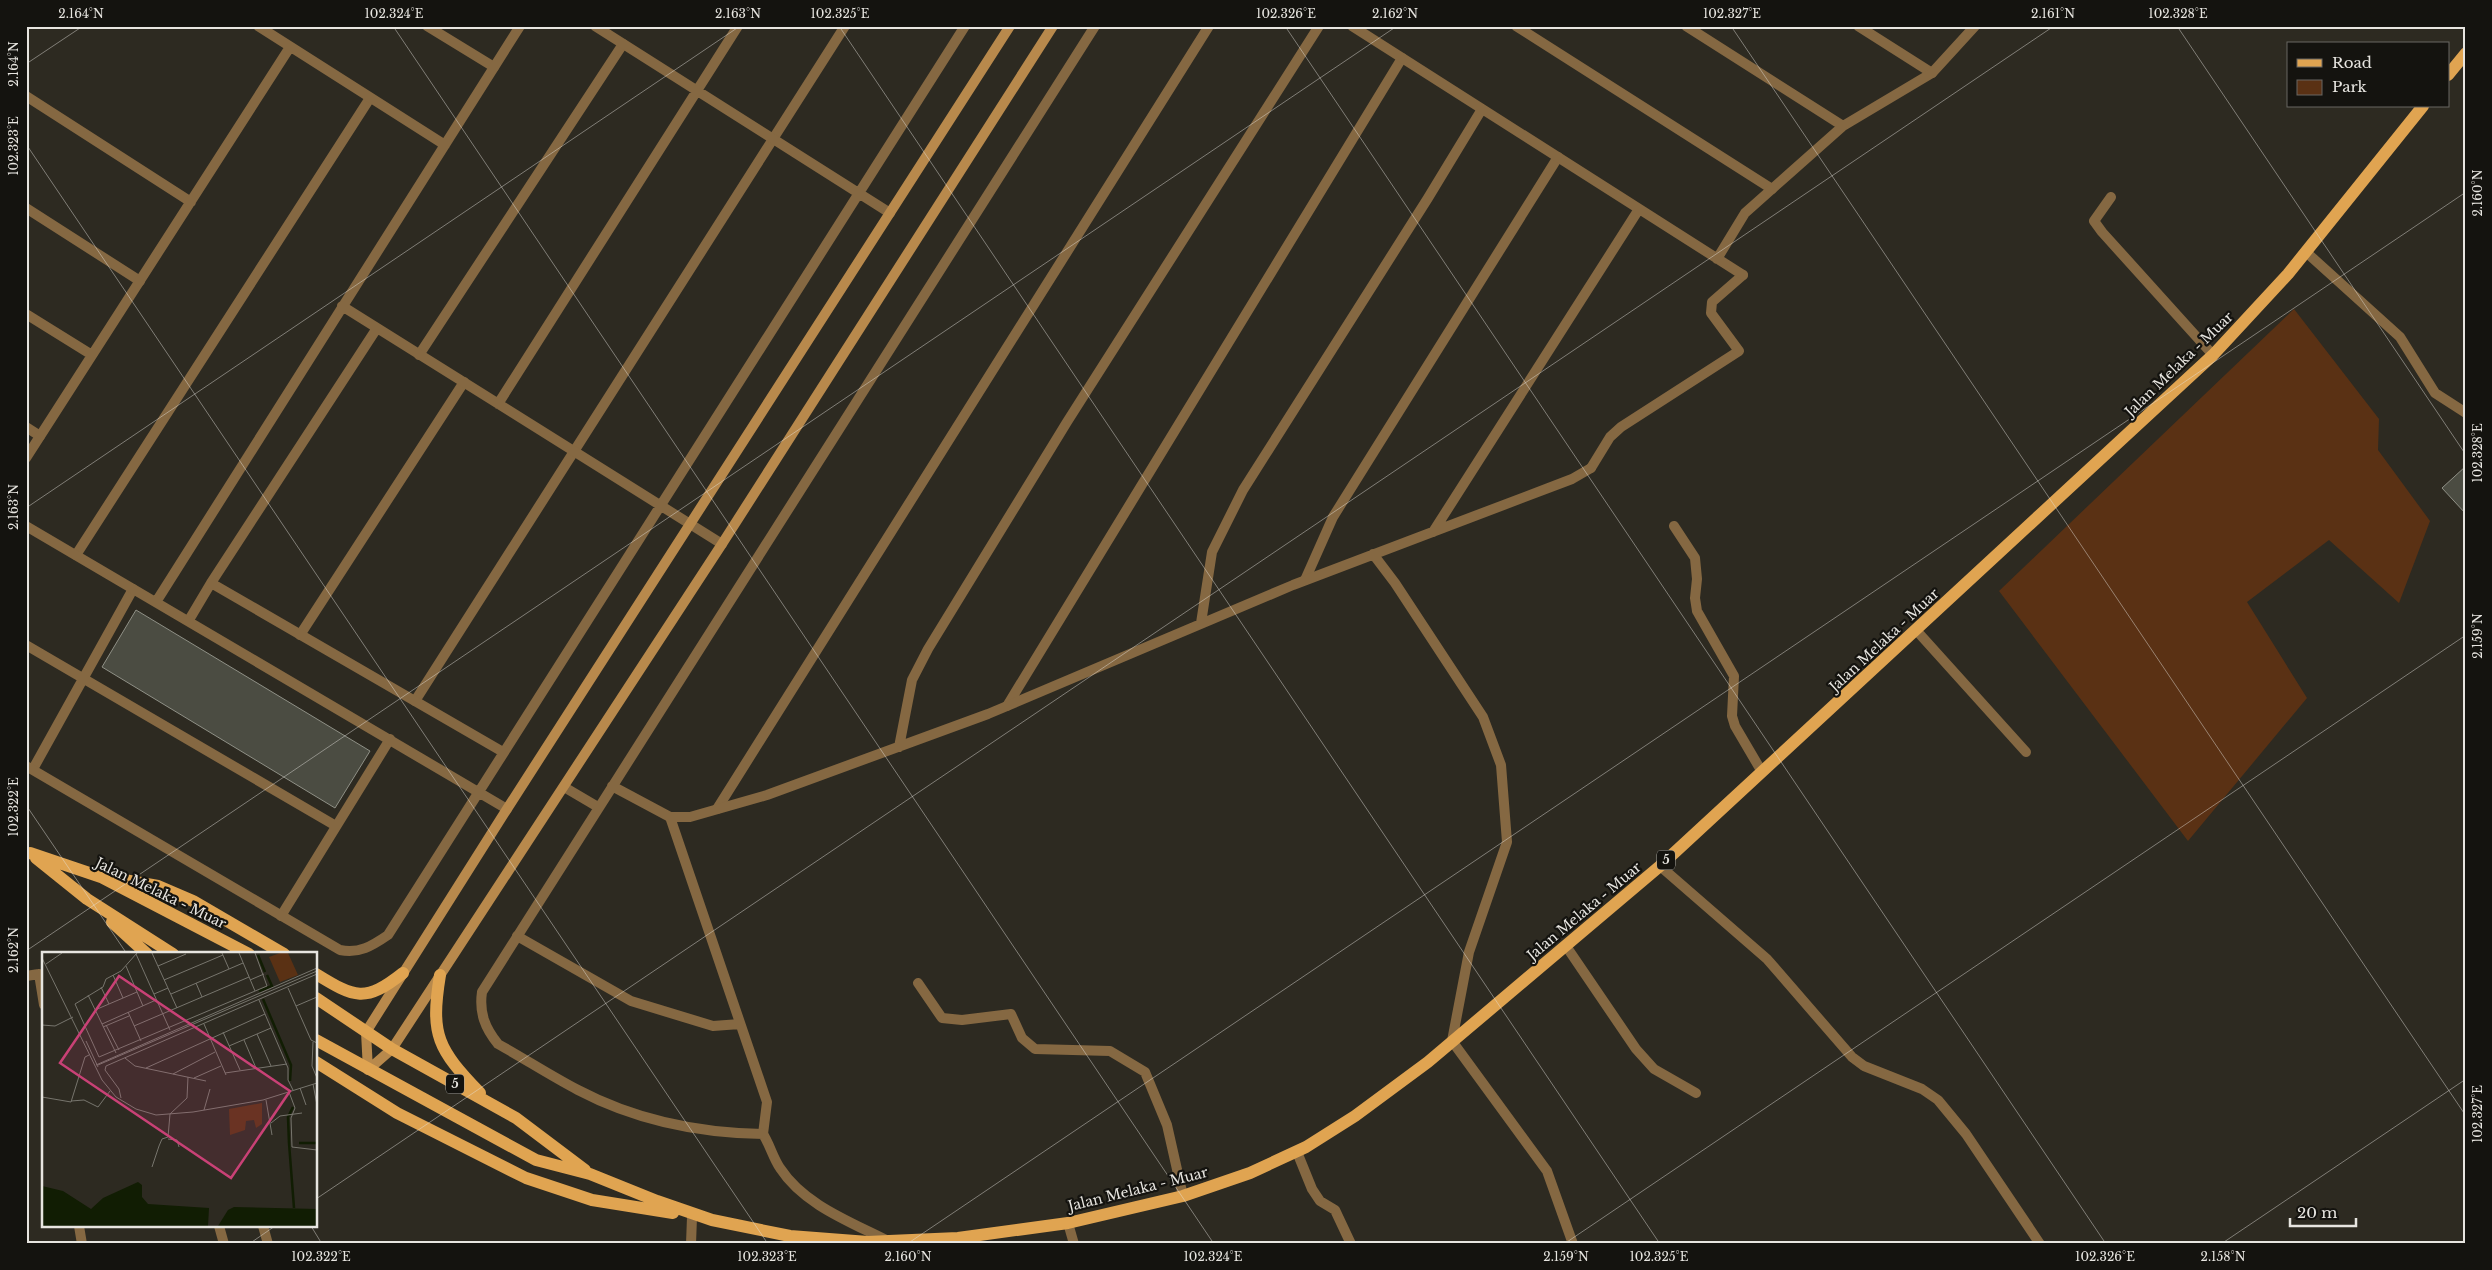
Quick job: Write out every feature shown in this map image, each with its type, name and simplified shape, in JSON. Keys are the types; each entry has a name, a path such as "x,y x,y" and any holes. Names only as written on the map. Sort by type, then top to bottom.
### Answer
{"main road":[{"path":"2450,73 2466,53"},
{"name":"Jalan Melaka - Muar","path":"318,1041 536,1160 590,1174 657,1201 712,1220 790,1236 868,1242 919,1242 1068,1223 1184,1196 1250,1173 1297,1152 1355,1116 1452,1041 1660,866 2213,355 2306,252 2421,108"},
{"name":"Jalan Melaka - Muar","path":"28,852 100,876 245,952"},
{"name":"Jalan Melaka - Muar","path":"28,852 87,899 170,952"},
{"path":"100,876 158,886 193,901 281,952"},
{"path":"87,899 145,952"},
{"path":"318,975 342,990 360,995 382,990 403,973"},
{"path":"440,975 435,1007 437,1034 453,1064 489,1103"},
{"name":"Jalan Melaka - Muar","path":"318,999 392,1049 516,1118 590,1174"},
{"path":"318,1063 397,1113 526,1178 592,1200 712,1220"}],"street":[{"path":"258,26 444,145"},
{"path":"427,26 494,67"},
{"path":"156,602 520,26"},
{"path":"595,26 890,213"},
{"path":"498,404 738,26"},
{"path":"415,701 845,26"},
{"path":"133,588 84,678 29,768 340,950 352,953 373,946 388,935 659,505 965,26"},
{"path":"368,1070 366,1032 506,809 1010,26"},
{"path":"368,1070 392,1049 722,544 1053,26"},
{"path":"763,1134 723,1134 685,1128 632,1114 579,1091 498,1044 489,1033 483,1020 480,1005 482,992 1095,26"},
{"path":"717,809 1208,26"},
{"path":"899,747 912,680 928,649 1073,414 1319,26"},
{"path":"612,786 670,817 690,817 768,795 1007,706 1306,580 1572,479 1591,468 1610,437 1621,428 1739,350 1712,313 1712,302 1743,276 1352,26"},
{"path":"1516,26 1772,190"},
{"path":"1686,26 1843,126"},
{"path":"1858,26 1932,73"},
{"path":"1717,259 1746,213 1843,126 1932,73 1975,26"},
{"path":"419,355 623,44"},
{"path":"26,458 290,47"},
{"path":"1007,706 1402,58"},
{"path":"26,96 191,202"},
{"path":"76,555 370,98"},
{"path":"1201,623 1212,552 1243,490 1423,206 1482,109"},
{"path":"1306,580 1332,517 1558,157"},
{"path":"2111,197 2094,221 2213,355"},
{"path":"26,208 140,281"},
{"path":"1434,532 1639,209"},
{"path":"2306,252 2400,337 2435,393 2466,414"},
{"path":"342,306 722,544"},
{"path":"26,314 92,355"},
{"path":"189,620 211,583 378,328"},
{"path":"300,634 464,382"},
{"path":"26,427 40,436"},
{"path":"26,526 189,620 479,791 506,809"},
{"path":"1674,526 1695,558 1697,579 1694,598 1697,611 1734,676 1732,716 1735,726 1762,772"},
{"path":"1374,554 1483,717 1501,765 1507,842 1469,952 1452,1041 1547,1171 1573,1244"},
{"path":"211,583 503,752"},
{"path":"1916,630 2026,752"},
{"path":"26,645 336,826"},
{"path":"281,916 390,739"},
{"path":"564,786 598,807"},
{"path":"670,817 766,1102 763,1134 779,1168 811,1200 889,1241"},
{"path":"1660,866 1767,959 1852,1058 1864,1066 1922,1089 1938,1100 1966,1134 2040,1244"},
{"path":"517,936 631,1001 713,1026 740,1024"},
{"path":"1566,946 1636,1049 1654,1069 1696,1093"},
{"path":"26,976 41,976"},
{"path":"918,983 942,1018 962,1020 1011,1014 1022,1038 1035,1049 1110,1051 1145,1072 1167,1125 1184,1196"},
{"path":"1297,1152 1312,1189 1320,1201 1335,1210 1351,1244"},
{"path":"691,1244 692,1217"},
{"path":"1068,1223 1074,1244"},
{"path":"79,1228 82,1244"},
{"path":"220,1228 224,1244"},
{"path":"264,1228 268,1244"}],"green space":[{"path":"2294,309 2379,419 2378,450 2430,521 2399,603 2329,540 2247,602 2307,698 2188,841 1999,591"}],"building":[{"path":"2466,466 2466,514 2442,488"},
{"path":"136,610 370,751 335,808 102,667"}]}
